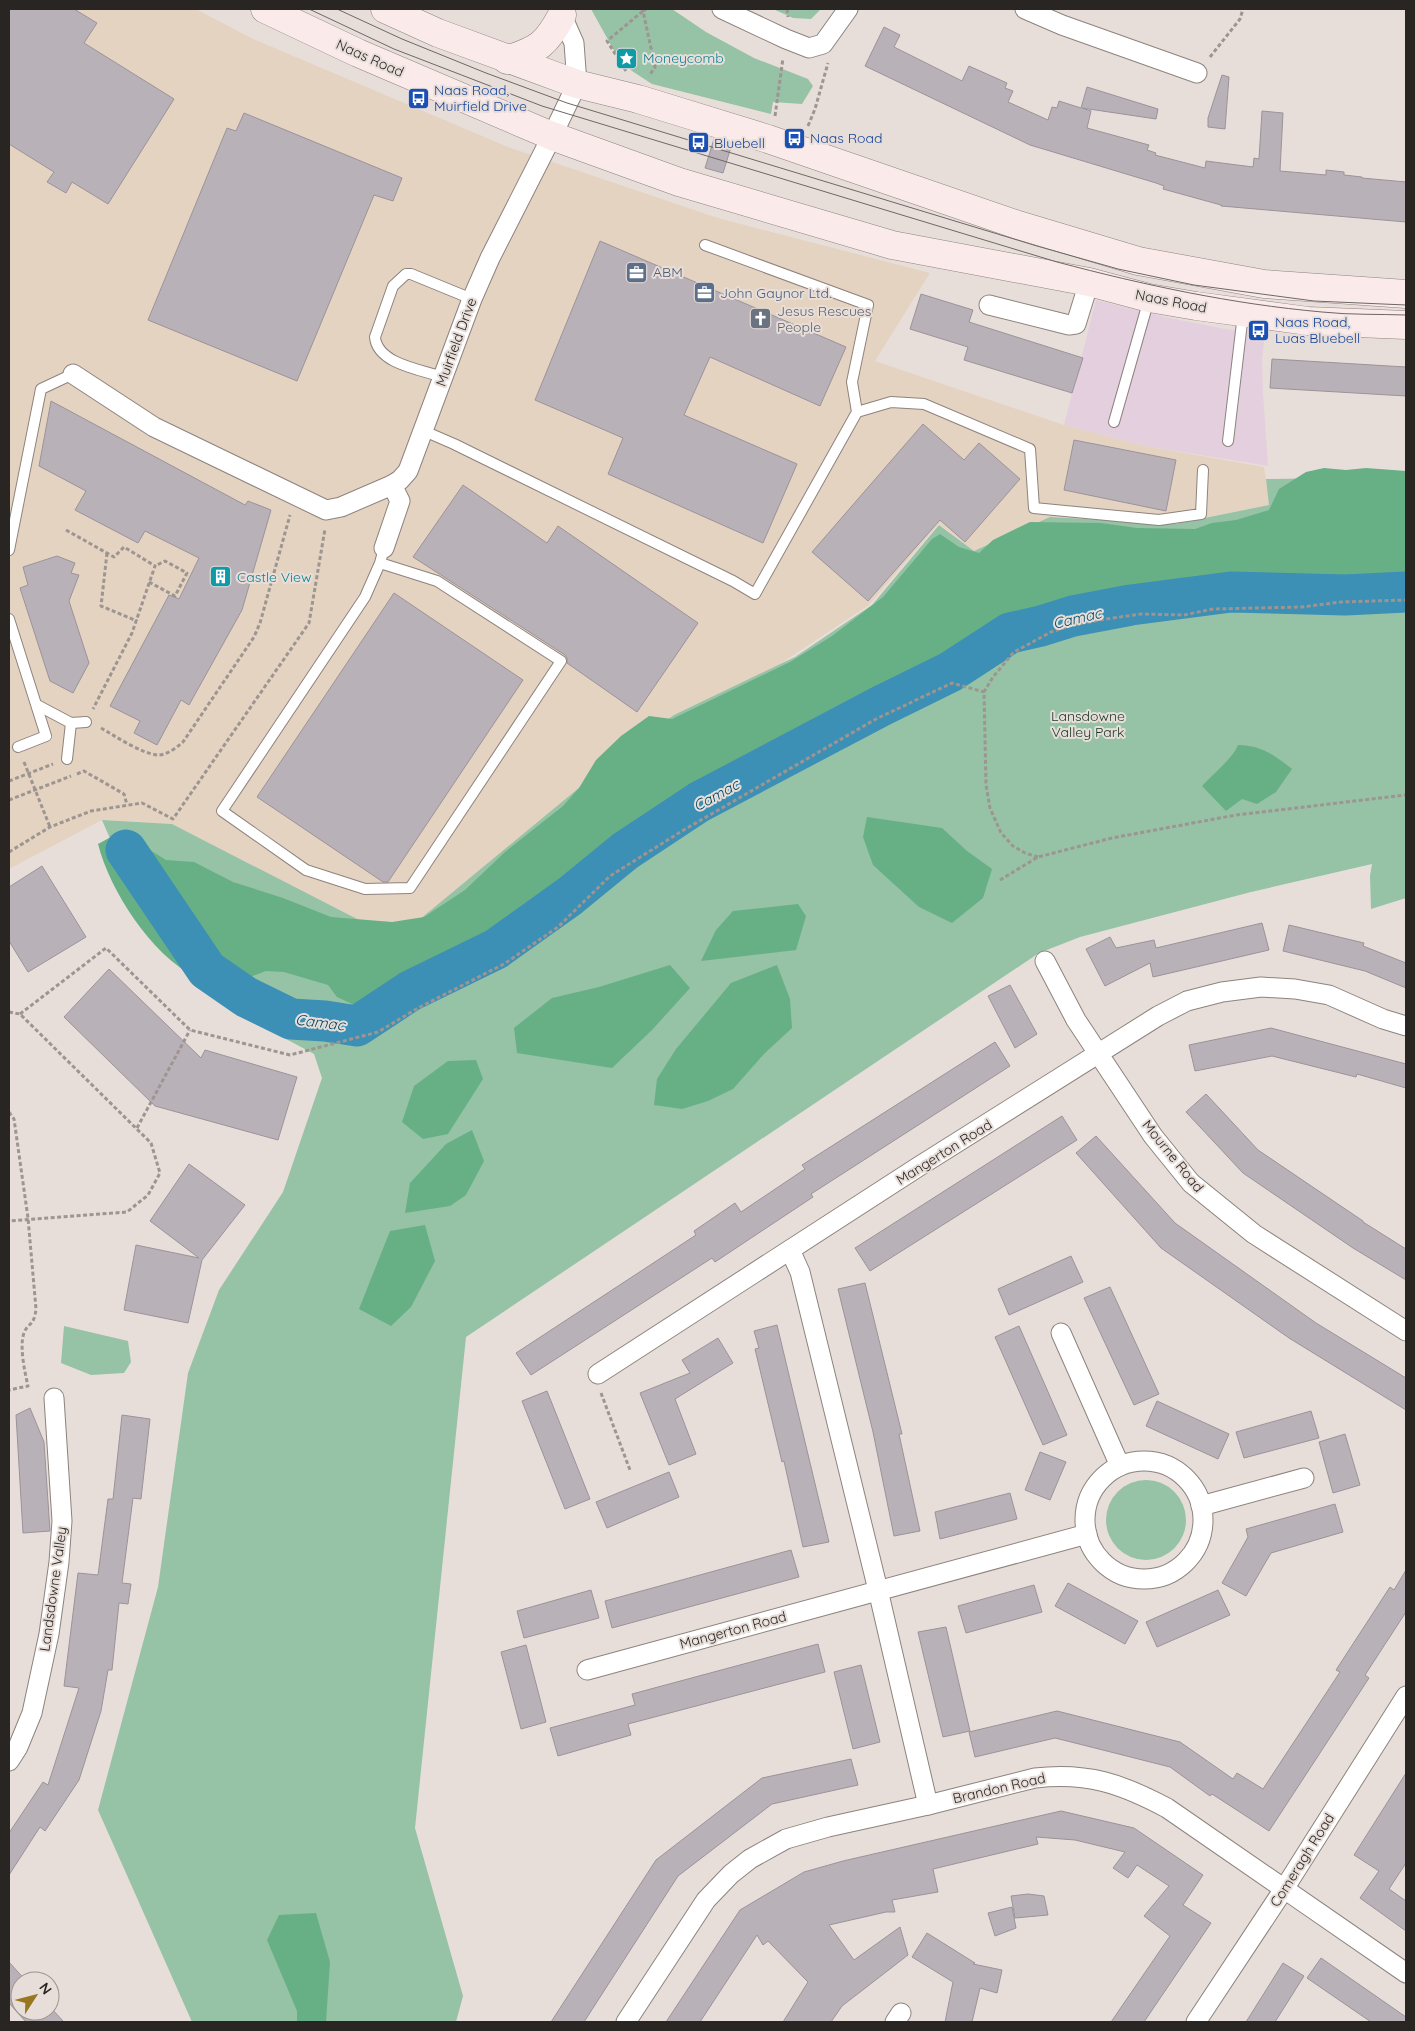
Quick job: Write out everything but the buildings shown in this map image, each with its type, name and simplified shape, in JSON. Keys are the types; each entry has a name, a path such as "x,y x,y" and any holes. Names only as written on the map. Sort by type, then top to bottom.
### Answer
{"main road":[{"name":"Naas Road","path":"264,9 358,53 552,136 679,182 892,245 1089,282 1150,298 1243,313 1308,321 1406,325"},
{"path":"385,9 438,33 577,84 638,99 768,138 1018,225 1138,261 1264,284 1406,294"},
{"path":"508,60 528,53 542,45 551,36 561,12"}],"street":[{"path":"722,9 786,39 816,46 848,9"},
{"path":"1025,9 1062,25 1197,73"},
{"path":"561,12 574,43 577,84"},
{"name":"Muirfield Drive","path":"392,485 400,480 408,471 472,299 490,258 577,84"},
{"path":"989,305 1069,325 1076,324 1089,282"},
{"path":"73,374 154,427 326,510 342,507 392,485 400,501 382,555"},
{"name":"Mourne Road","path":"1045,961 1076,1020 1098,1054 1153,1136 1191,1183 1254,1234 1406,1331"},
{"name":"Mangerton Road","path":"598,1374 918,1167 1158,1016 1187,1001 1222,992 1262,988 1295,988 1328,995 1383,1019 1406,1026"},
{"path":"790,1250 800,1272 878,1590 928,1805"},
{"path":"1061,1333 1120,1466"},
{"name":"Landsdowne Valley","path":"9,1761 18,1747 32,1713 49,1634 62,1521 54,1398"},
{"path":"1132,1462 1158,1463 1170,1467 1190,1483 1201,1506 1203,1521 1196,1548 1188,1560 1177,1569 1158,1577 1137,1579 1123,1575 1111,1568 1096,1553 1087,1534 1085,1520 1087,1507 1091,1494 1098,1483 1120,1466 1132,1462"},
{"path":"1201,1506 1304,1478"},
{"name":"Mangerton Road","path":"587,1670 1087,1534"},
{"name":"Comeragh Road","path":"1196,2022 1284,1889 1406,1696"},
{"name":"Brandon Road","path":"626,2022 706,1900 731,1874 750,1859 786,1839 828,1827 928,1805 1036,1778 1053,1776 1078,1777 1111,1783 1136,1791 1167,1808 1406,1973"}],"lane":[{"path":"424,431 733,580 755,594 857,412 852,382 868,305 705,245"},
{"path":"443,377 389,360 376,344 375,337 393,286 406,274 411,274 472,299"},
{"path":"1114,422 1150,298"},
{"path":"1228,441 1243,313"},
{"path":"9,550 41,389 73,374"},
{"path":"857,412 891,402 924,404 1030,449 1034,508 1160,520 1201,514 1203,470"},
{"path":"382,555 437,581 560,661 410,888 365,889 306,870 222,811 365,597 382,555"},
{"path":"9,619 46,736 18,748"},
{"path":"37,705 71,723 86,722"},
{"path":"67,759 71,723"}],"path":[{"path":"768,138 775,119 789,15 787,9"},
{"path":"1197,73 1240,19 1243,9"},
{"path":"627,73 607,41 644,10 655,67 646,80"},
{"path":"798,148 815,109 829,58 816,46"},
{"path":"149,582 175,596 187,573 165,561 155,566 149,582 132,633 86,722 148,753 160,755 176,748 182,742 254,637 260,624 296,495"},
{"path":"9,852 50,827 91,810 142,804 173,819 308,623 326,525"},
{"path":"66,530 114,557 124,547 155,566"},
{"path":"107,553 101,606 136,621"},
{"path":"1038,857 1025,853 1013,846 1001,833 990,808 986,785 984,692 993,677 1014,652 1051,632 1073,625 1141,614 1184,615 1213,609 1302,607 1341,602 1406,600"},
{"path":"20,1014 106,948 190,1030 290,1055 378,1032 418,1008 504,964 558,927 610,876 690,826 876,719 952,683 984,692"},
{"path":"18,748 50,827"},
{"path":"9,781 67,759"},
{"path":"9,800 84,771 124,794 127,805"},
{"path":"1000,880 1038,857 1112,838 1197,821 1406,795"},
{"path":"9,1012 20,1014 151,1142 160,1173 148,1195 127,1212 28,1218 9,1221"},
{"path":"137,1128 190,1030"},
{"path":"9,1112 14,1119 28,1218 36,1309 35,1320 24,1333 22,1350 28,1386 9,1390"},
{"path":"598,1374 602,1396 630,1470"}],"shaded area":[{"path":"9,9 196,9 251,38 508,147 718,218 930,273 875,361 1064,425 1145,446 1264,467 1270,505 1174,524 1050,518 974,551 939,524 869,605 771,670 396,939 172,824 102,820 9,869"},
{"path":"1096,300 1165,317 1225,329 1265,334 1262,360 1268,466 1145,446 1064,425"}],"green space":[{"path":"591,9 672,9 706,32 754,58 808,79 813,86 802,104 773,102 771,114 652,84 632,71 617,56"},
{"path":"773,9 821,9 811,19 793,18"},
{"path":"1324,468 1346,470 1366,468 1406,471 1406,579 1289,580 1262,584 1220,584 1167,594 1135,593 1043,611 1019,622 993,626 944,664 872,696 837,722 700,782 665,805 539,909 501,936 418,982 379,1001 352,1004 337,997 328,985 284,972 266,971 224,987 195,977 179,967 163,953 134,920 112,881 98,844 109,838 134,840 166,860 194,862 233,882 283,898 331,917 392,922 424,917 465,890 505,852 563,806 579,788 596,760 621,736 649,716 672,719 790,662 832,636 883,597 932,539 940,534 959,547 979,553 993,540 1030,522 1101,523 1137,528 1195,529 1212,523 1236,520 1269,510 1279,489 1306,472"},
{"name":"Lansdowne Valley Park","path":"1406,477 1406,898 1371,909 1370,876 1372,864 1251,892 1080,937 1039,953 466,1337 415,1828 463,1996 456,2022 192,2022 98,1810 158,1587 188,1373 219,1290 283,1192 322,1078 314,1054 232,1010 146,922 102,820 172,824 396,939 626,749 674,715 795,657 872,605 939,525 974,551 1050,517 1175,524 1269,505 1266,479"},
{"path":"1238,745 1246,745 1267,752 1292,769 1276,792 1257,804 1242,799 1226,811 1202,786 1236,750"},
{"path":"867,817 942,828 967,851 992,869 983,898 952,923 919,907 873,865 863,837"},
{"path":"798,904 806,916 796,950 701,961 716,930 733,911"},
{"path":"670,965 690,988 652,1030 612,1068 517,1053 514,1028 552,998 599,987"},
{"path":"777,965 790,999 792,1028 764,1054 733,1089 708,1101 682,1109 654,1105 657,1079 676,1049 731,983"},
{"path":"476,1060 483,1079 448,1134 423,1139 402,1122 414,1086 448,1061"},
{"path":"472,1130 484,1161 466,1195 450,1206 405,1213 410,1183 446,1144"},
{"path":"425,1225 435,1261 411,1307 391,1326 359,1309 390,1231"},
{"path":"64,1326 128,1341 131,1362 124,1373 91,1375 61,1363"},
{"path":"1138,1480 1154,1480 1175,1491 1186,1512 1186,1528 1175,1549 1154,1560 1138,1560 1124,1554 1112,1542 1106,1528 1106,1512 1112,1498 1124,1486"},
{"path":"316,1913 330,1962 326,2022 297,2022 297,2011 267,1940 279,1915"}],"waterway":[{"name":"Camac","path":"126,850 207,970 246,997 291,1019 325,1021 357,1026 410,991 496,949 570,896 625,851 699,802 881,706 950,672 1010,633 1073,616 1131,605 1231,592 1345,595 1406,592"}],"tram line":[{"path":"309,9 394,49 542,106 1057,262 1155,286 1222,299 1332,313 1406,315"},
{"path":"337,9 402,39 567,103 1118,269 1194,285 1314,301 1406,305"}],"place":[{"name":"Moneycomb","path":"627,58"},
{"name":"Naas Road, Muirfield Drive","path":"418,98"},
{"name":"Naas Road","path":"794,138"},
{"name":"Bluebell","path":"698,143"},
{"name":"ABM","path":"637,272"},
{"name":"John Gaynor Ltd.","path":"704,293"},
{"name":"Jesus Rescues People","path":"761,319"},
{"name":"Naas Road, Luas Bluebell","path":"1259,330"},
{"name":"Castle View","path":"221,577"}]}
